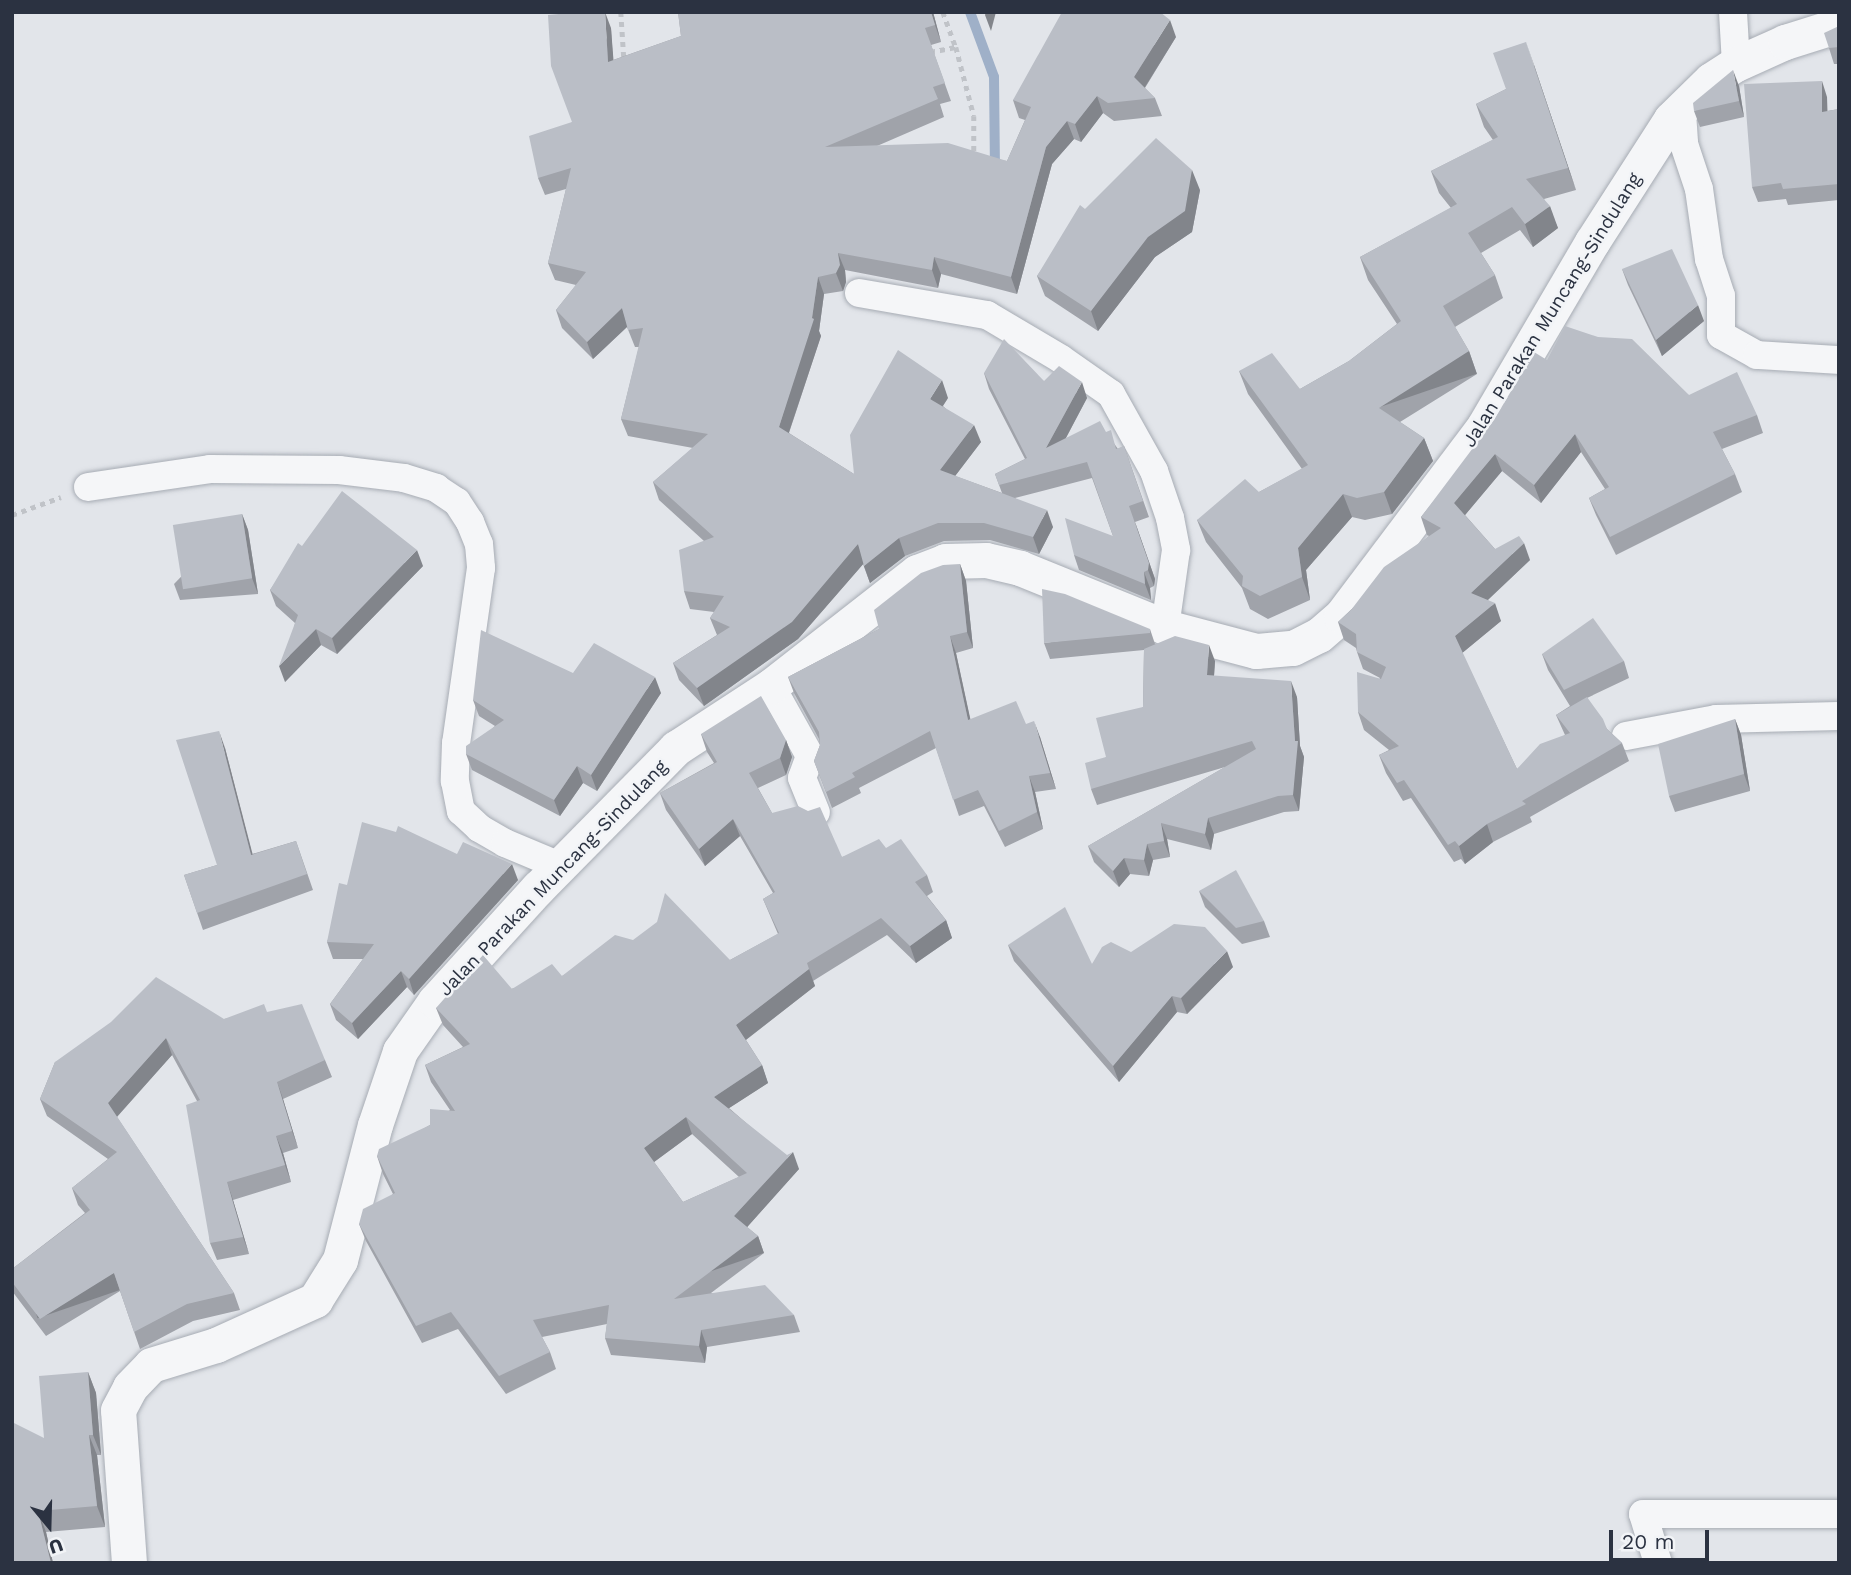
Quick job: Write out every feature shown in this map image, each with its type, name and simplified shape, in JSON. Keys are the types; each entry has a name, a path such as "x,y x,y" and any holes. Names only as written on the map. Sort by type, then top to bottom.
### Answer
{"street":[{"path":"1732,12 1724,72 1682,113 1684,144 1699,189 1709,259 1721,296 1721,335 1757,355 1839,360"},
{"name":"Jalan Parakan Muncang-Sindulang","path":"129,1563 118,1410 130,1387 151,1365 216,1345 303,1308 322,1292 340,1260 375,1125 400,1051 435,1001 538,888 562,867 676,748 771,686 917,572 945,561 986,560 1020,568 1165,627 1256,651 1293,648 1319,635 1341,616 1485,426 1592,242 1671,119 1724,72 1785,42 1839,25"},
{"path":"859,293 987,315 1061,359 1111,394 1154,471 1170,518 1176,550 1165,627"},
{"path":"88,487 211,469 339,470 404,478 436,488 457,502 470,522 478,544 481,568 456,743 455,781 461,811 479,828 505,843 562,867"},
{"path":"771,686 810,756 802,778 816,812"},
{"path":"1626,736 1716,719 1839,716"},
{"path":"1658,1563 1643,1514 1839,1514"}],"path":[{"path":"621,12 623,58 635,60"},
{"path":"943,12 956,47 974,116 974,161"},
{"path":"917,55 956,47"},
{"path":"12,515 88,487"}],"building":[{"path":"605,12 608,62 681,36 678,12 931,12 935,25 925,28 945,83 933,87 938,99 825,147 948,143 1007,161 1031,107 1013,100 1062,12 1160,12 1170,20 1134,77 1155,98 1108,103 1097,96 1075,124 1067,121 1046,147 1011,277 934,257 932,270 838,253 840,265 836,273 818,277 814,319 779,427 854,474 850,435 898,350 942,380 930,399 974,425 940,470 1047,510 1033,537 984,523 938,523 899,538 864,566 858,544 792,622 697,688 673,663 730,627 710,618 724,596 684,591 679,550 714,537 653,482 708,434 621,419 643,328 628,330 622,308 587,342 556,310 586,272 548,263 571,168 538,178 529,136 572,122 551,66 548,15"},
{"path":"1839,26 1839,47 1829,48 1824,33"},
{"path":"1526,42 1568,168 1526,179 1550,206 1525,224 1512,207 1468,233 1495,275 1443,306 1469,351 1379,408 1424,438 1384,492 1357,498 1343,494 1298,548 1302,577 1260,596 1242,586 1243,576 1197,520 1245,479 1259,492 1308,465 1239,371 1272,353 1300,389 1349,361 1401,321 1360,257 1457,204 1431,171 1498,137 1476,104 1506,89 1493,53"},
{"path":"1733,70 1739,101 1694,111 1693,103"},
{"path":"1822,81 1822,112 1839,109 1839,184 1783,189 1781,183 1752,187 1744,84"},
{"path":"1156,138 1192,170 1185,211 1148,237 1091,311 1037,276 1080,205 1085,209"},
{"path":"1672,249 1698,305 1656,340 1622,269"},
{"path":"1565,326 1598,337 1632,339 1689,395 1737,372 1757,415 1713,432 1735,474 1610,537 1589,498 1609,487 1575,434 1534,485 1495,454 1454,503 1495,549 1519,536 1524,543 1471,593 1495,603 1455,636 1517,769 1540,744 1570,733 1556,715 1587,697 1607,729 1622,743 1522,801 1526,804 1487,824 1459,846 1455,841 1448,845 1404,780 1397,783 1379,755 1399,746 1358,712 1357,672 1381,679 1386,667 1357,652 1356,634 1338,622 1351,610 1384,567 1441,528 1421,517 1494,420 1534,352 1547,360"},
{"path":"1004,339 1044,381 1059,366 1082,382 1046,448 1100,421 1106,432 1111,430 1116,449 1124,446 1143,501 1129,506 1149,563 1148,570 1144,572 1145,584 1074,555 1065,518 1113,536 1087,462 999,485 995,474 1027,458 984,373"},
{"path":"342,491 417,550 332,638 316,629 279,666 298,615 270,590 298,543 302,546"},
{"path":"242,514 252,578 183,589 173,525"},
{"path":"960,564 967,632 950,636 968,720 1016,701 1026,724 1034,721 1050,773 1029,776 1037,812 999,831 978,790 953,800 930,731 852,773 855,777 826,792 814,761 820,745 819,732 788,677 879,629 874,610 921,573 943,565"},
{"path":"1042,589 1065,594 1150,629 1150,633 1044,643"},
{"path":"1593,618 1624,661 1564,690 1542,654"},
{"path":"481,630 573,673 594,643 655,677 591,775 577,766 554,800 466,754 466,746 504,720 473,700"},
{"path":"1175,636 1209,645 1207,675 1291,681 1295,741 1298,741 1293,795 1278,796 1208,818 1205,834 1161,823 1164,841 1147,844 1144,860 1124,858 1113,871 1088,846 1256,749 1252,741 1091,789 1085,763 1106,757 1096,718 1143,707 1144,649"},
{"path":"761,696 786,740 780,758 749,773 772,813 798,806 808,811 820,807 842,857 879,839 886,848 901,839 927,875 915,882 946,920 910,946 881,918 807,963 809,969 736,1025 762,1065 714,1097 787,1155 793,1152 734,1216 758,1236 674,1299 765,1285 794,1315 701,1330 699,1346 605,1338 609,1305 533,1320 550,1352 499,1376 451,1312 416,1326 359,1224 363,1209 395,1193 377,1156 379,1149 430,1125 430,1109 455,1111 425,1065 470,1044 436,1008 483,955 512,989 552,964 562,976 615,935 633,940 657,922 665,893 730,960 779,933 763,899 775,892 733,819 699,849 660,793 717,762 701,734","holes":["686,1117 747,1173 683,1202 644,1148"]},
{"path":"1735,719 1744,774 1669,796 1658,744"},
{"path":"219,731 251,855 296,841 307,874 197,913 184,875 217,865 176,740"},
{"path":"362,822 396,832 398,826 457,854 463,842 512,864 409,979 401,971 352,1023 330,1004 374,944 327,942 339,883 347,885"},
{"path":"1236,870 1264,921 1236,928 1199,891"},
{"path":"1065,907 1092,964 1102,947 1111,942 1131,952 1174,924 1205,927 1227,951 1181,998 1172,996 1113,1066 1008,945"},
{"path":"156,977 224,1019 264,1004 267,1012 302,1004 325,1060 277,1082 292,1131 276,1136 285,1165 227,1182 243,1237 210,1243 186,1105 200,1100 166,1038 108,1103 234,1293 187,1304 134,1332 114,1273 40,1319 12,1282 12,1269 90,1210 72,1188 117,1152 40,1099 55,1062 111,1022"},
{"path":"88,1372 93,1435 89,1435 97,1506 38,1511 51,1563 12,1563 12,1422 44,1438 39,1376"}],"waterway":[{"path":"970,12 994,77 995,171"}]}
